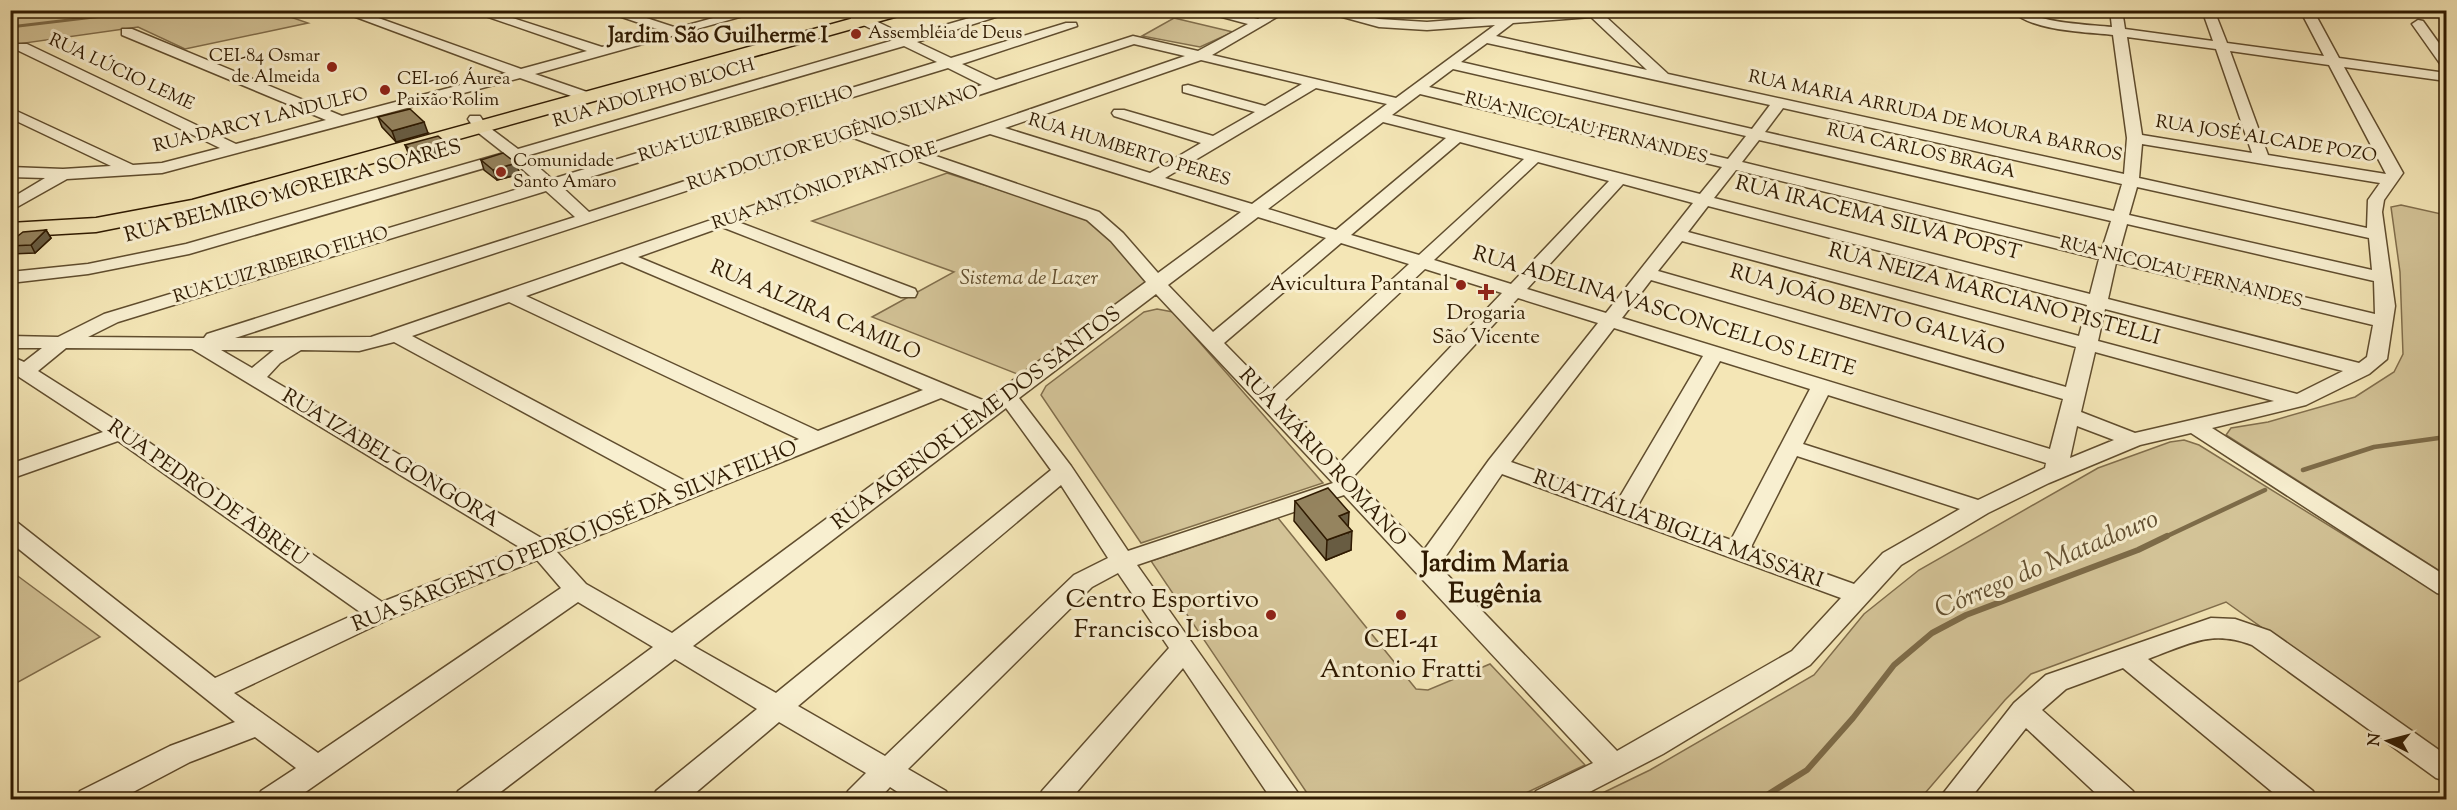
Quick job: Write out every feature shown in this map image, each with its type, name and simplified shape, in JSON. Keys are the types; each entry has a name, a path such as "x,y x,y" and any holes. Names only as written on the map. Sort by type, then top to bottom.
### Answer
{"main road":[{"path":"10,230 96,225 155,215 866,16 903,10"},
{"path":"10,216 71,216 121,211 187,197 478,124"}],"street":[{"path":"342,10 523,73 579,96"},
{"path":"474,10 603,52"},
{"path":"607,10 679,32"},
{"name":"RUA ADOLPHO BLOCH","path":"515,154 1012,10"},
{"path":"1202,10 1259,23"},
{"name":"RUA ANTÔNIO PIANTORE","path":"359,345 398,336 1202,55 1283,10"},
{"path":"1323,10 1402,26 1467,24 1633,10"},
{"path":"2057,467 2109,256 2122,218 2131,180 2135,138 2116,10"},
{"path":"2208,10 2262,159"},
{"path":"1546,800 1672,736 1801,658 1892,559 2057,467 2133,440 2299,401 2362,370 2377,359 2386,306 2374,212 2376,200 2396,174 2306,10"},
{"name":"RUA DARCY LANDULFO","path":"10,172 63,174 162,168 679,32 750,11"},
{"path":"1594,14 1664,78"},
{"path":"2021,14 2119,32 2446,77"},
{"path":"866,16 907,41 996,86"},
{"name":"RUA AGENOR LEME DOS SANTOS","path":"468,800 1509,20"},
{"path":"1467,24 1486,28 1485,38"},
{"path":"2418,24 2446,62"},
{"name":"RUA LUIZ RIBEIRO FILHO","path":"10,342 111,318 1071,26"},
{"path":"127,32 340,121"},
{"name":"RUA MARIA ARRUDA DE MOURA BARROS","path":"1485,38 1780,103 1944,132 2131,180 2377,235"},
{"name":"RUA DOUTOR EUGÊNIO SILVANO","path":"196,344 853,133 1133,40 1399,103"},
{"name":"RUA LÚCIO LEME","path":"22,47 235,149"},
{"name":"RUA CARLOS BRAGA","path":"1450,64 2383,278"},
{"path":"1151,179 1316,82"},
{"name":"RUA NICOLAU FERNANDES","path":"1418,88 2384,322"},
{"path":"1188,89 1268,111"},
{"path":"1425,567 1497,465 1780,103"},
{"path":"10,112 132,171"},
{"path":"1119,113 1215,142"},
{"name":"RUA IRACEMA SILVA POPST","path":"1381,117 2099,300 2362,370"},
{"path":"478,124 587,219"},
{"name":"RUA HUMBERTO PERES","path":"991,129 1255,211"},
{"name":"RUA MÁRIO ROMANO","path":"853,133 1092,216 1118,237 1157,284 1614,766"},
{"path":"1213,342 1458,136"},
{"name":"RUA JOSÉ ALCADE POZO","path":"2135,138 2390,180"},
{"path":"10,206 63,174 91,151"},
{"name":"RUA BELMIRO MOREIRA SOARES","path":"10,278 88,269 189,249 515,154"},
{"path":"1270,403 1536,156"},
{"path":"858,800 1083,581 1122,561 1344,481 1620,178"},
{"name":"RUA ADELINA VASCONCELLOS LEITE","path":"1255,211 1822,387 2057,467"},
{"path":"724,222 908,293"},
{"name":"RUA NEIZA MARCIANO PISTELLI","path":"1677,234 2299,401"},
{"name":"RUA ALZIRA CAMILO","path":"624,257 941,390 992,407"},
{"name":"RUA JOÃO BENTO GALVÃO","path":"1646,273 2072,405 2133,440"},
{"path":"512,296 818,439"},
{"path":"1136,300 1159,300 1180,307"},
{"path":"23,370 100,343 111,318"},
{"name":"RUA LUIZ RIBEIRO FILHO","path":"60,343 111,318"},
{"path":"273,321 268,332 276,345"},
{"name":"RUA DOUTOR EUGÊNIO SILVANO","path":"241,344 273,321"},
{"path":"398,336 686,491"},
{"name":"RUA ANTÔNIO PIANTORE","path":"10,342 359,345 421,348"},
{"path":"23,370 60,343"},
{"name":"RUA IZABEL GONGORA","path":"196,344 541,549 577,590 936,800"},
{"path":"241,344 246,373"},
{"name":"RUA IZABEL GONGORA","path":"246,373 297,345"},
{"path":"1623,511 1715,353"},
{"name":"RUA PEDRO DE ABREU","path":"23,370 120,433 380,613"},
{"path":"1737,551 1822,387"},
{"name":"RUA SARGENTO PEDRO JOSÉ DA SILVA FILHO","path":"212,691 380,613 941,390"},
{"path":"992,407 1021,416 1063,471 1122,561 1289,800"},
{"path":"2193,425 2446,587"},
{"path":"10,472 120,433"},
{"path":"1791,447 1980,508"},
{"name":"RUA ITÁLIA BIGLIA MASSARI","path":"1497,465 1859,595"},
{"path":"666,800 1063,471"},
{"path":"10,529 212,691 317,768"},
{"path":"271,800 577,590"},
{"path":"1952,800 2024,710 2056,682 2211,627 2235,628 2261,638 2446,770"},
{"path":"1052,800 1184,650"},
{"path":"2127,657 2303,800"},
{"path":"2024,710 2123,800"},
{"path":"90,800 180,754 258,725"}],"green space":[{"path":"279,10 276,12 308,23 185,49 138,27 11,45 11,11"},
{"path":"1174,18 1233,32 1200,47 1142,36"},
{"name":"Sistema de Lazer","path":"947,173 1077,215 1097,226 1149,282 1025,377 872,317 954,272 812,221"},
{"path":"2401,205 2446,215 2446,575 2226,435 2231,428 2268,422 2355,397 2394,372 2403,354 2400,272 2391,207"},
{"path":"1157,309 1173,312 1323,483 1141,543 1041,395 1046,386 1144,312"},
{"path":"2184,440 2199,445 2446,598 2446,759 2226,602 2031,674 2005,700 1920,799 1588,800 1650,770 1814,675 1864,614 1919,570 2098,468 2170,442"},
{"name":"Centro Esportivo Francisco Lisboa","path":"1278,518 1416,689 1428,690 1490,664 1585,765 1513,799 1311,799 1151,561"},
{"path":"11,571 100,637 11,686"}],"building":[{"path":"410,109 424,122 392,131 378,117"},
{"path":"438,136 444,141 413,153 405,145"},
{"path":"503,153 516,163 493,170 481,160"},
{"path":"46,230 31,245 10,246 10,242 23,232"},
{"path":"1328,488 1349,512 1339,516 1352,531 1327,540 1295,501"}],"waterway":[{"path":"10,27 153,10"},
{"name":"Córrego do Matadouro","path":"2303,470 2374,447 2446,437"},
{"name":"Córrego do Matadouro","path":"2163,538 2265,490"},
{"name":"Córrego do Matadouro","path":"1759,800 1807,770 1853,718 1894,665 1932,633 1966,615 2138,550 2167,536"}],"place":[{"name":"Assembléia de Deus","path":"856,34"},
{"name":"CEI-84 Osmar de Almeida","path":"332,67"},
{"name":"CEI-106 Áurea Paixão Rolim","path":"385,90"},
{"name":"Comunidade Santo Amaro","path":"501,172"},
{"name":"Avicultura Pantanal","path":"1461,285"},
{"name":"Drogaria São Vicente","path":"1486,292"},
{"name":"Centro Esportivo Francisco Lisboa","path":"1271,615"},
{"name":"CEI-41 Antonio Fratti","path":"1401,615"}],"district":[{"name":"Jardim São Guilherme I","path":"718,37"},
{"name":"Jardim Maria Eugênia","path":"1495,580"}]}
